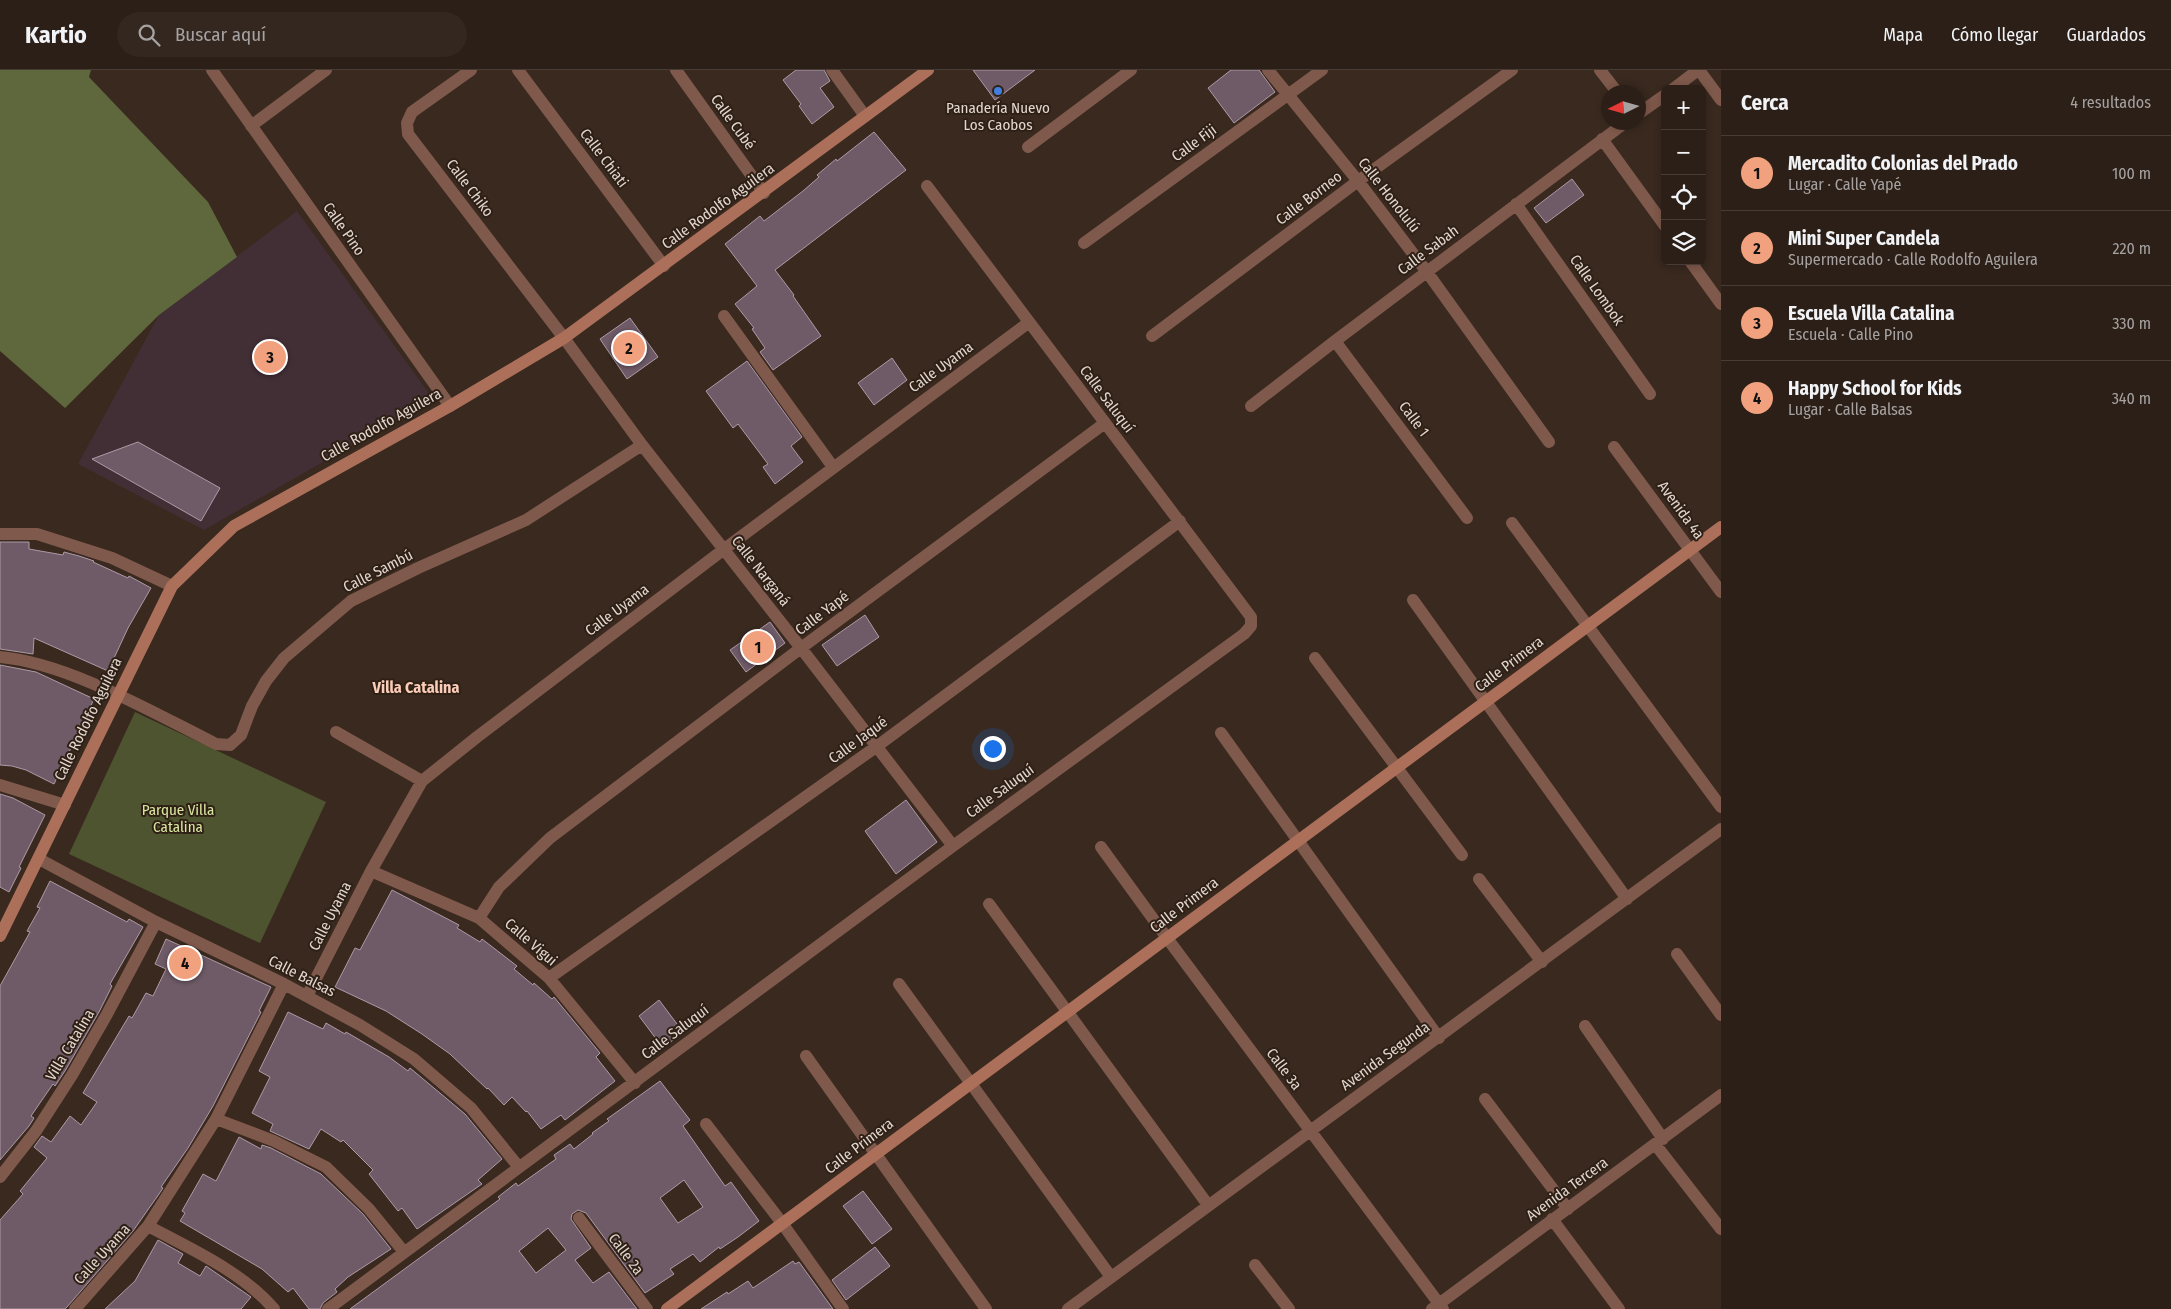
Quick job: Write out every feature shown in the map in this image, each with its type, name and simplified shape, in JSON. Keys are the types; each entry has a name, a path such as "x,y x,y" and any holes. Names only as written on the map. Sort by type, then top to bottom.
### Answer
{"street":[{"name":"Calle Pino","path":"212,70 450,406"},
{"path":"252,126 326,70"},
{"name":"Calle Chiko","path":"471,70 412,112 407,123 408,134 564,338"},
{"name":"Calle Chiati","path":"518,70 664,266"},
{"name":"Calle Cubé","path":"676,70 764,192"},
{"path":"832,70 865,116"},
{"name":"Calle Rodolfo Aguilera","path":"0,936 172,586 234,526 450,406 564,338 928,70"},
{"path":"1028,147 1131,70"},
{"name":"Calle Honolulú","path":"1268,70 1427,272 1549,442"},
{"name":"Calle Fiji","path":"1084,243 1322,70"},
{"name":"Calle Borneo","path":"1152,336 1512,70"},
{"path":"1600,70 1612,85"},
{"path":"1678,85 1699,70 1721,100"},
{"path":"1646,108 1661,97"},
{"name":"Calle Sabah","path":"1252,406 1335,340 1615,130"},
{"path":"1602,139 1661,220"},
{"name":"Calle Saluquí","path":"328,1309 518,1166 635,1082 952,846 1244,634 1251,626 1251,617 926,186"},
{"name":"Calle Lombok","path":"1516,204 1650,394"},
{"path":"1693,265 1721,304"},
{"path":"724,316 833,467"},
{"name":"Calle Uyama","path":"307,996 371,871 422,781 723,550 1028,323"},
{"name":"Calle Narganá","path":"564,338 642,445 801,648 952,846"},
{"name":"Calle 1","path":"1335,340 1467,518"},
{"name":"Calle Yapé","path":"479,918 499,887 550,838 801,648 1105,423"},
{"name":"Calle Sambú","path":"0,656 22,658 77,678 117,695 216,744 230,744 241,734 252,706 266,681 284,658 351,602 418,568 526,520 642,445"},
{"name":"Avenida 4a","path":"1614,447 1721,592"},
{"name":"Calle Jaqué","path":"549,978 876,747 1180,521"},
{"path":"1512,523 1721,807"},
{"name":"Calle Primera","path":"666,1309 1721,527"},
{"path":"0,534 37,534 112,558 172,586"},
{"path":"1413,600 1627,899"},
{"path":"1315,658 1462,855"},
{"path":"336,732 422,781"},
{"path":"1221,733 1439,1038"},
{"path":"0,785 65,805"},
{"name":"Avenida Segunda","path":"1068,1309 1721,829"},
{"name":"Calle 3a","path":"1101,847 1438,1307"},
{"name":"Calle Balsas","path":"39,859 156,922 307,996 360,1025 414,1059 471,1108 518,1166"},
{"name":"Calle Vigui","path":"371,871 479,918 549,978 635,1082"},
{"path":"1479,879 1542,962"},
{"path":"989,904 1208,1205"},
{"name":"Villa Catalina","path":"0,1177 36,1131 72,1074 106,1016 156,922"},
{"path":"1677,954 1721,1015"},
{"name":"Calle Uyama","path":"75,1309 148,1226 216,1118 284,984"},
{"path":"899,984 1111,1277"},
{"path":"1584,1026 1659,1141 1721,1230"},
{"path":"806,1056 986,1309"},
{"name":"Avenida Tercera","path":"1438,1307 1552,1219 1721,1095"},
{"path":"1485,1099 1568,1209"},
{"path":"216,1118 274,1141 326,1167 369,1209 404,1252"},
{"path":"706,1124 782,1223 843,1309"},
{"name":"Calle 2a","path":"579,1218 647,1309"},
{"path":"1552,1219 1619,1309"},
{"path":"148,1226 226,1269 265,1298 274,1309"},
{"path":"1255,1265 1289,1309"}],"shaded area":[{"path":"297,211 433,399 204,530 78,464 159,315"}],"green space":[{"path":"0,70 91,70 89,77 208,202 237,257 159,315 65,408 0,351"},
{"name":"Parque Villa Catalina","path":"135,712 326,802 260,943 69,854"}],"building":[{"path":"796,70 824,70 830,81 820,88 834,107 812,124 799,106 801,104 783,80"},
{"name":"Panadería Nuevo Los Caobos","path":"973,70 1035,70 995,100"},
{"path":"1231,70 1259,70 1275,92 1234,123 1208,88"},
{"path":"874,132 906,170 775,270 821,336 773,370 760,352 765,348 752,329 754,328 735,304 757,286 725,244 760,216 764,221 803,191 819,177 817,175 836,159 837,161"},
{"path":"1572,179 1584,195 1546,223 1534,208"},
{"path":"630,318 658,357 627,379 600,339"},
{"path":"892,358 907,380 874,405 858,383"},
{"path":"747,361 802,437 791,446 803,462 775,484 763,467 768,464 738,424 733,428 706,391"},
{"path":"138,442 220,488 201,521 92,459"},
{"path":"0,542 29,542 29,549 63,555 64,552 79,556 94,561 128,578 129,576 151,588 128,628 108,671 34,638 33,654 0,649"},
{"path":"865,615 879,637 837,666 822,645"},
{"path":"770,622 785,643 746,672 730,650"},
{"path":"0,665 36,672 94,699 54,784 26,770 0,765"},
{"path":"0,794 13,798 45,815 19,867 21,868 9,892 0,887"},
{"path":"906,800 937,842 896,874 865,831"},
{"path":"50,881 127,922 129,919 143,927 110,984 112,986 99,1012 65,1071 55,1086 53,1084 31,1116 34,1118 29,1126 0,1160 0,986 30,932 27,931 40,908 37,907"},
{"path":"392,890 459,925 457,928 480,942 482,939 517,966 514,969 533,985 534,983 552,999 554,997 600,1053 596,1057 615,1081 565,1120 561,1115 541,1129 527,1111 512,1097 504,1105 450,1054 422,1034 386,1011 335,987 355,948 360,950"},
{"path":"166,939 271,987 259,1011 261,1012 213,1106 188,1148 161,1187 163,1188 133,1231 67,1307 65,1309 0,1309 0,1220 23,1194 20,1191 47,1158 34,1147 42,1136 51,1142 70,1116 81,1125 97,1102 83,1093 129,1016 132,1018 146,993 153,996 166,969 155,964"},
{"path":"659,1000 683,1032 663,1048 639,1016"},
{"path":"288,1012 323,1029 326,1023 345,1034 346,1032 389,1057 408,1071 410,1068 465,1114 502,1159 478,1180 482,1184 417,1229 402,1208 398,1211 369,1174 373,1170 343,1140 341,1142 321,1129 309,1149 270,1131 273,1124 252,1113 270,1077 259,1071"},
{"path":"660,1081 690,1120 683,1126 725,1186 731,1182 759,1221 700,1262 693,1254 670,1269 674,1274 645,1293 586,1213 578,1210 572,1214 571,1219 591,1248 575,1260 593,1283 609,1272 637,1309 350,1309 500,1199 498,1197 516,1183 518,1186 556,1159 554,1155 570,1144 574,1149 609,1121 607,1119","holes":["684,1180 703,1207 678,1223 660,1198","548,1228 566,1250 536,1273 519,1251"]},
{"path":"239,1137 261,1149 262,1145 271,1148 321,1174 363,1214 391,1249 348,1277 335,1289 337,1292 323,1303 320,1309 309,1309 293,1288 288,1292 262,1269 180,1221 185,1213 182,1211 203,1174 216,1181"},
{"path":"863,1191 892,1229 872,1244 843,1206"},
{"path":"158,1240 183,1254 178,1263 200,1276 206,1266 251,1297 241,1309 105,1309 135,1281"},
{"path":"875,1247 890,1266 846,1300 832,1280"},
{"path":"793,1261 795,1264 799,1262 833,1309 701,1309 748,1281 753,1288"}],"place":[{"name":"Panadería Nuevo Los Caobos","path":"998,91"},
{"name":"Mini Super Candela","path":"629,348"},
{"name":"Escuela Villa Catalina","path":"270,357"},
{"name":"Mercadito Colonias del Prado","path":"758,647"},
{"name":"Happy School for Kids","path":"185,963"}],"district":[{"name":"Villa Catalina","path":"416,687"}]}
